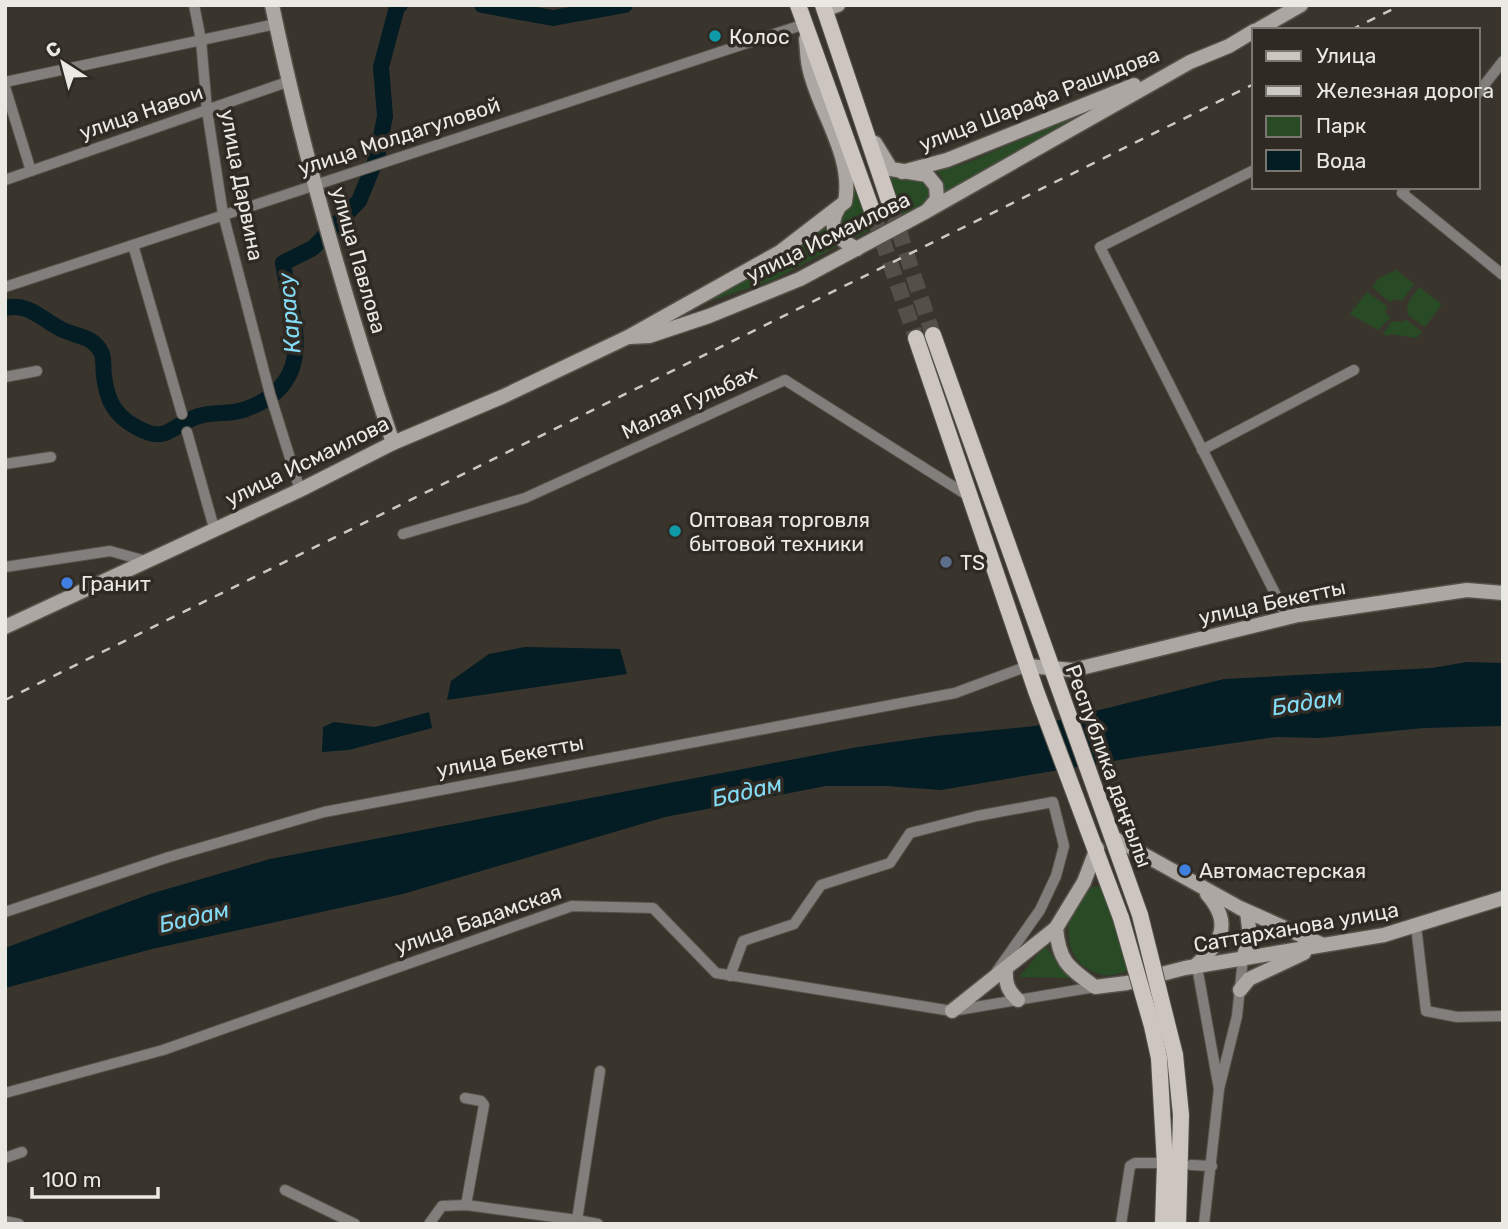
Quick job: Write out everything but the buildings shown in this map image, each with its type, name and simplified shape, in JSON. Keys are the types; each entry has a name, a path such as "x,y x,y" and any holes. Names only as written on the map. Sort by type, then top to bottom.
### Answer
{"main road":[{"name":"улица Павлова","path":"272,5 324,215 393,443"},
{"path":"798,5 874,216"},
{"name":"улица Шарафа Рашидова","path":"1261,28 1301,5"},
{"path":"828,10 878,150 891,169 902,173 928,175 936,186 937,199 927,211"},
{"path":"828,10 891,207"},
{"name":"улица Исмаилова","path":"5,627 300,490 393,443 504,396 628,337 780,252 838,209 845,202 848,190 846,175 809,67 805,24"},
{"name":"улица Шарафа Рашидова","path":"902,173 947,160 1229,46 1252,33"},
{"name":"улица Шарафа Рашидова","path":"927,211 1190,62"},
{"path":"838,209 833,217 832,227 839,238 857,248"},
{"name":"улица Исмаилова","path":"628,337 649,336 709,316 800,279 927,211"},
{"name":"Республика даңғылы","path":"933,335 1140,915 1181,1115 1178,1224"},
{"name":"Республика даңғылы","path":"916,338 1029,671 1077,803 1108,878 1152,1026 1167,1057 1163,1224"},
{"name":"улица Бекетты","path":"1029,671 1073,670 1287,617 1466,590 1503,593"},
{"path":"1114,838 1247,912 1320,946"},
{"path":"952,1011 1056,928 1084,882 1097,848"},
{"path":"1084,882 1108,878"},
{"path":"1195,967 1213,950 1221,934 1223,918 1202,887"},
{"name":"Саттарханова улица","path":"1095,987 1384,935 1503,898"},
{"path":"1243,959 1250,936 1247,912"},
{"path":"1056,928 1058,950 1070,969 1095,987"},
{"path":"1240,990 1249,979 1320,946"},
{"path":"1006,968 1005,980 1009,991 1017,1000"}],"street":[{"name":"улица Дарвина","path":"194,5 201,40 207,110 223,215 272,399 300,490"},
{"path":"30,171 5,85 276,24"},
{"name":"улица Молдагуловой","path":"5,287 805,24"},
{"path":"1480,90 1503,61"},
{"name":"улица Навои","path":"5,180 290,81"},
{"path":"1252,171 1100,247 1287,617"},
{"path":"1404,189 1402,192 1503,275"},
{"path":"133,245 182,414"},
{"path":"1202,450 1353,370"},
{"path":"5,377 37,372"},
{"name":"Малая Гульбах","path":"403,534 525,498 785,380 971,497"},
{"path":"187,432 215,528"},
{"path":"5,464 51,457"},
{"path":"5,567 110,551 146,561"},
{"name":"улица Бекетты","path":"5,912 169,857 324,812 954,693 1029,671"},
{"path":"730,976 743,941 794,924 821,886 890,863 910,833 978,816 1053,802 1064,846 1056,876 1040,910 991,980"},
{"name":"улица Бадамская","path":"5,1093 163,1050 572,906 653,908 716,974 952,1011 1095,987"},
{"path":"1416,926 1426,1011 1457,1017 1503,1016"},
{"path":"1204,1224 1219,1088 1231,1039 1243,959"},
{"path":"1195,967 1219,1088"},
{"path":"1209,1039 1231,1039"},
{"path":"577,1220 600,1070"},
{"path":"466,1098 481,1101 484,1105 466,1205"},
{"path":"5,1158 22,1152"},
{"path":"1121,1224 1130,1167 1135,1163 1157,1163"},
{"path":"1191,1165 1212,1166"},
{"path":"285,1190 355,1224"},
{"path":"429,1224 442,1206 466,1205 598,1224"},
{"path":"5,1221 19,1224"}],"green space":[{"path":"1085,112 945,192 943,179 937,171 965,164"},
{"path":"875,159 892,175 923,180 929,188 929,198 920,206 897,217"},
{"path":"853,181 871,229 857,237 850,236 840,224 840,216 852,200"},
{"path":"824,226 836,247 773,280 665,316"},
{"path":"1396,270 1414,284 1402,301 1395,299 1390,302 1372,287 1379,278"},
{"path":"1419,287 1442,304 1425,327 1408,315 1407,305"},
{"path":"1367,292 1387,306 1385,312 1390,318 1378,330 1350,314"},
{"path":"1405,319 1422,332 1416,338 1383,334 1392,321 1402,322"},
{"path":"1102,886 1131,970 1110,975 1103,975 1083,966 1076,958 1069,940 1070,920 1076,906 1092,887"},
{"path":"1045,946 1070,978 1019,977"}],"water":[{"path":"525,647 620,649 627,674 447,700 451,681 489,654"},
{"name":"Бадам","path":"1467,662 1503,663 1503,726 1424,728 1320,738 1276,737 941,790 826,786 665,817 403,894 152,949 5,988 5,948 150,894 270,859 858,747 1035,726 1224,679 1432,668"},
{"path":"429,712 432,728 349,750 322,752 323,727 334,722 375,727"}],"waterway":[{"name":"Карасу","path":"5,308 29,310 63,330 95,344 102,354 105,385 113,406 128,422 147,432 169,432 199,416 240,411 269,397 284,383 293,366 296,347 283,263 313,248 359,201 377,157 385,116 381,67 397,7 400,5"},
{"name":"Карасу","path":"482,5 553,18 625,5"}],"tunnel":[{"path":"891,207 933,335"},
{"path":"874,216 916,338"}],"railway":[{"path":"1355,28 1401,5"},
{"path":"5,700 1252,85"}],"place":[{"name":"Колос","path":"715,36"},
{"name":"Оптовая торговля бытовой техники","path":"675,531"},
{"name":"TS","path":"946,562"},
{"name":"Гранит","path":"67,583"},
{"name":"Автомастерская","path":"1185,870"}]}
